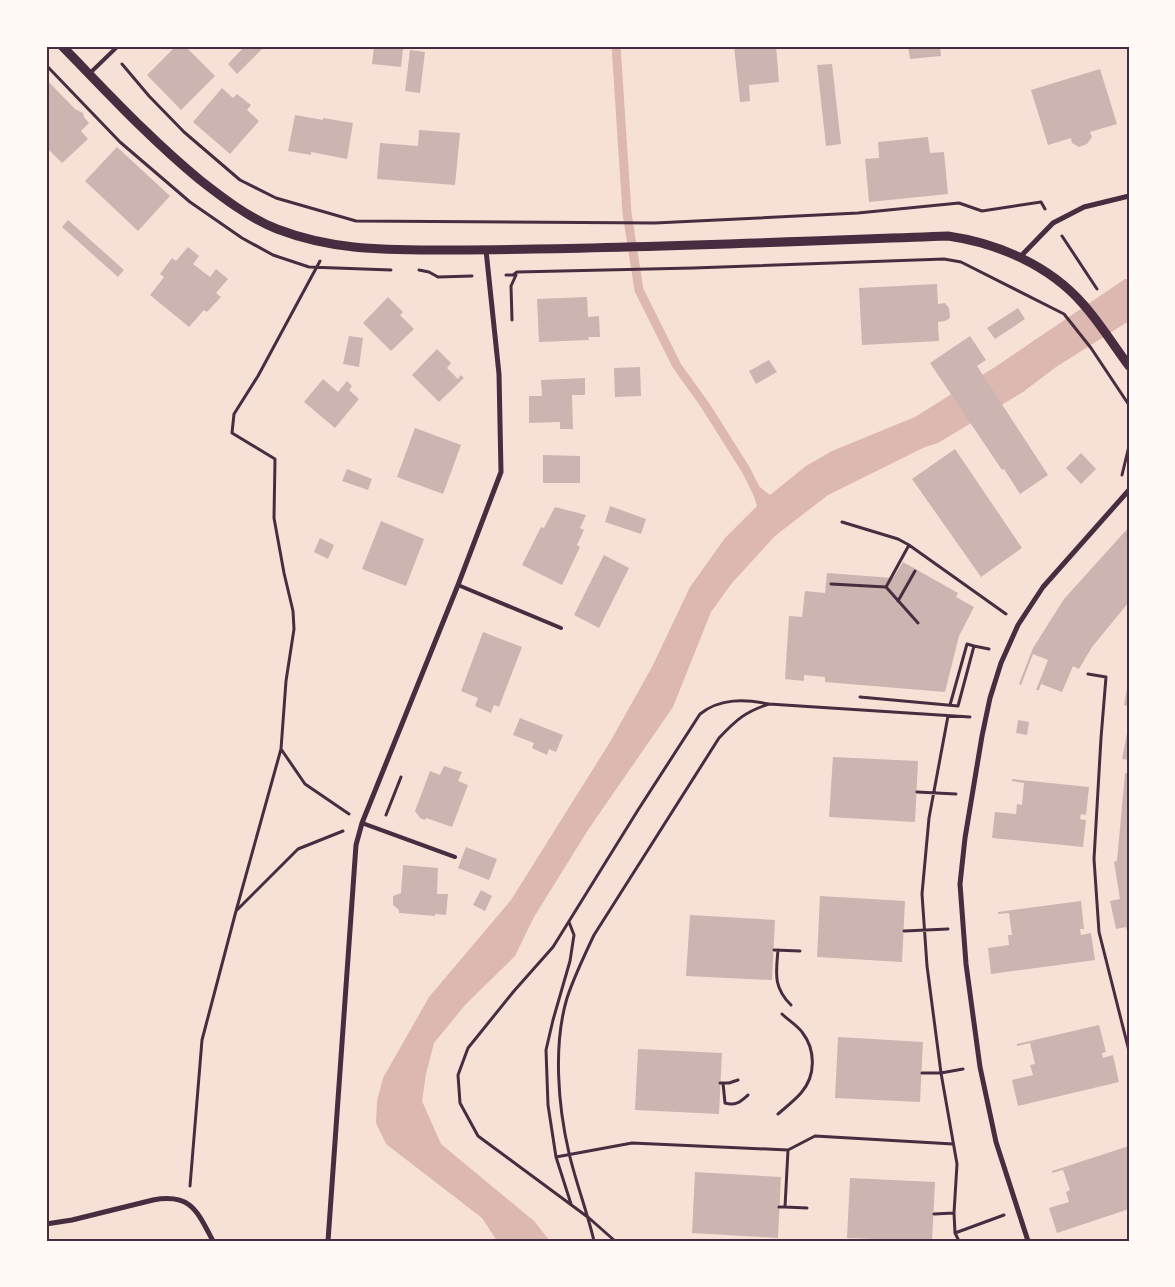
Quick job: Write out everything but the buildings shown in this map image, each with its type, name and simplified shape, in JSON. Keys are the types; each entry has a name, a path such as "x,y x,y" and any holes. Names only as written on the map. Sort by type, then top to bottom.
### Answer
{"street":[{"path":"62,46 135,122 184,167 222,197 276,228 331,245 370,249 486,250 615,248 948,236 972,240 1020,257 1059,281 1083,304 1129,366"},
{"path":"1020,257 1053,223 1084,207 1129,196"},
{"path":"328,1241 356,845 362,823 501,472 499,374 486,250"},
{"path":"1028,1241 996,1142 980,1066 966,964 960,884 985,719 1001,663 1018,625 1043,587 1129,490"},
{"path":"46,1224 72,1220 163,1198 175,1199 189,1203 198,1214 213,1241"}],"lane":[{"path":"89,74 118,46"},
{"path":"458,584 561,628"},
{"path":"362,823 455,857"}],"path":[{"path":"112,52 148,96 184,132 240,180 276,198 356,221 655,223"},
{"path":"189,1203 202,1040 281,749 286,681 294,629 293,611 274,518 275,459 232,433 234,414 258,376 315,267 331,245"},
{"path":"618,269 944,259 961,262 1064,314 1091,348 1129,405"},
{"path":"513,325 511,286 517,272"},
{"path":"842,522 909,545 1007,615"},
{"path":"886,587 909,545"},
{"path":"898,601 915,571"},
{"path":"831,584 886,587 918,623"},
{"path":"950,705 967,644 990,649"},
{"path":"860,697 958,706 974,646"},
{"path":"1088,674 1106,677 1094,859 1099,932 1129,1051"},
{"path":"615,1241 571,1204 478,1136 460,1103 458,1075 468,1048 514,991 553,947 700,714 709,707 736,700 985,719"},
{"path":"594,1241 589,1218 569,1154 560,1102 559,1052 562,1022 567,999 580,964 594,935 719,738 736,720 751,710 769,704"},
{"path":"948,716 933,792 924,857 922,894 924,931 941,1073 958,1164 954,1213 955,1233 959,1241"},
{"path":"281,749 305,784 362,823"},
{"path":"380,830 402,775"},
{"path":"916,792 973,795"},
{"path":"236,912 298,849 362,823"},
{"path":"569,922 574,935 570,961 546,1050 548,1105 556,1157 571,1204"},
{"path":"904,931 963,928"},
{"path":"790,1005 782,997 778,988 776,979 776,950 800,951"},
{"path":"778,1114 803,1092 814,1068 808,1042 802,1032 782,1014"},
{"path":"922,1073 941,1073 980,1066"},
{"path":"738,1080 729,1084 722,1083 724,1102 731,1105 737,1104 748,1095"},
{"path":"556,1157 632,1143 788,1150 815,1136 953,1144"},
{"path":"785,1207 788,1150"},
{"path":"780,1207 807,1208"},
{"path":"955,1233 1017,1210"},
{"path":"934,1214 954,1213"}],"shaded area":[{"path":"1125,279 1129,279 1129,321 1056,367 1023,392 938,443 925,447 828,495 775,536 732,583 711,612 673,707 588,830 534,917 515,956 466,1004 434,1043 426,1074 422,1101 441,1144 534,1221 550,1241 497,1241 482,1218 386,1144 376,1123 377,1101 383,1078 429,997 511,900 610,742 652,667 690,587 725,538 757,506 751,487 756,484 770,495 806,466 832,451 915,417 995,367"}],"waterway":[{"path":"616,46 627,213 639,290 677,366 705,405 746,470 759,496"}]}
